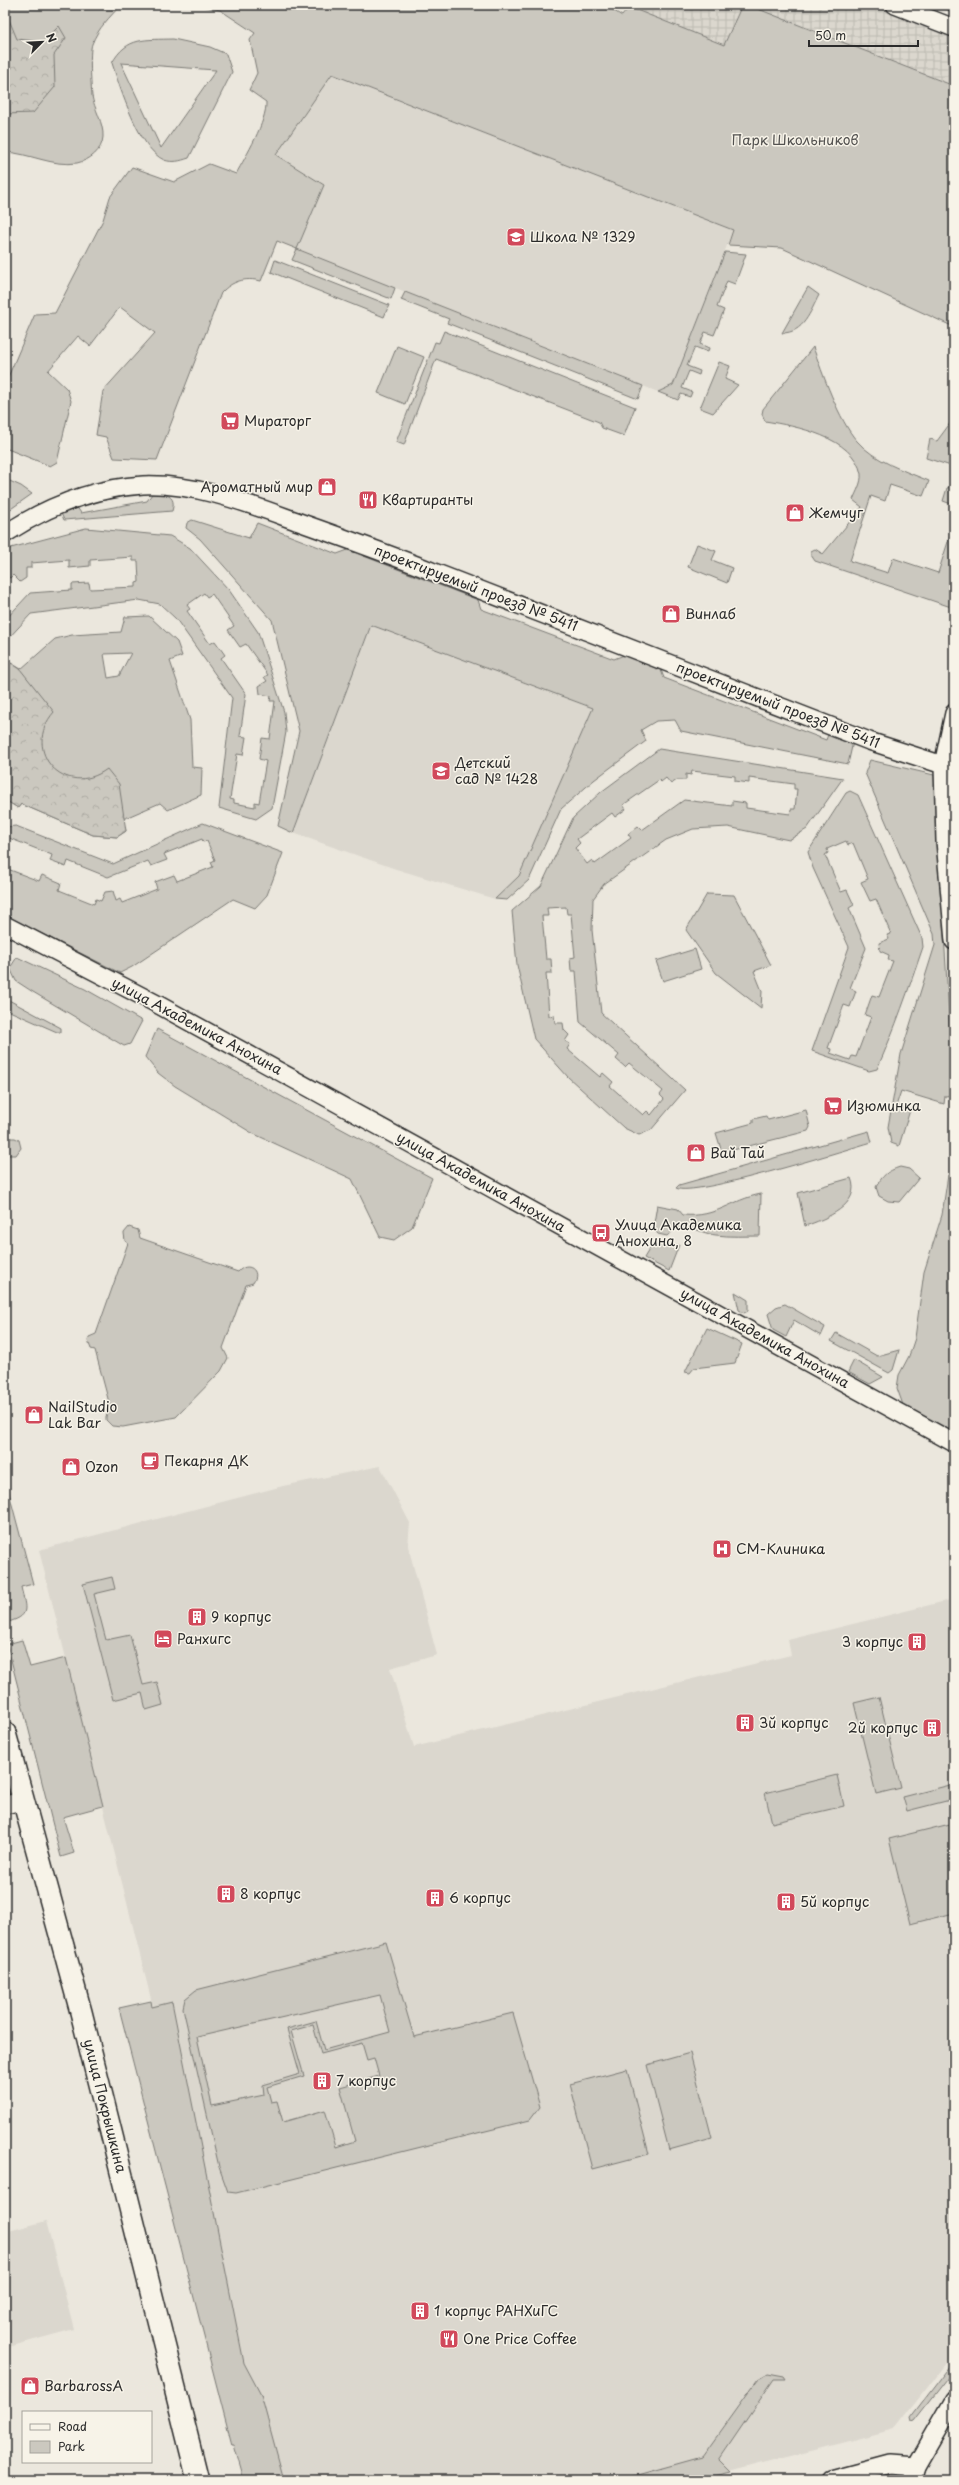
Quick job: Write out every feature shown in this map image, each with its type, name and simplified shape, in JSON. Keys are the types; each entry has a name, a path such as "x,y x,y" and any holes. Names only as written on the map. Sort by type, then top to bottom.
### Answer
{"main road":[{"name":"улица Покрышкина","path":"5,1733 14,1803 81,2012 198,2480"}],"street":[{"path":"895,5 954,28"},
{"name":"проектируемый проезд № 5411","path":"5,534 56,507 87,495 115,489 144,485 182,487 230,497 371,548 869,741 943,765"},
{"path":"954,712 943,765 945,841 954,941"},
{"name":"улица Академика Анохина","path":"5,925 157,1004 954,1443"},
{"path":"830,2480 890,2464 914,2473 954,2400"}],"shaded area":[{"path":"629,5 742,5 724,45 629,7"},
{"path":"748,5 876,5 954,36 954,86"},
{"name":"Школа № 1329","path":"332,74 733,230 673,385 658,392 297,249 324,185 276,155"},
{"name":"Детский сад № 1428","path":"371,625 593,708 519,876 495,899 396,869 293,833"},
{"path":"380,1466 410,1523 408,1546 437,1655 390,1668 414,1747 791,1655 788,1640 954,1599 954,2353 895,2429 698,2480 271,2480 39,1550 283,1486"},
{"path":"46,2221 74,2329 5,2348 5,2232"}],"green space":[{"path":"5,5 121,5 101,28 91,48 90,61 92,96 102,127 103,137 98,151 86,160 68,164 50,162 5,152"},
{"name":"Парк Школьников","path":"197,5 605,5 622,16 629,7 724,45 742,5 748,5 954,86 954,327 782,248 728,245 733,230 332,74 276,155 324,185 297,249 277,241 261,281 239,281 221,293 157,460 114,458 106,437 96,435 103,391 155,333 120,307 90,346 78,336 48,371 67,389 71,401 57,462 50,466 5,448 5,384 35,314 55,313 103,220 110,197 132,167 174,182 209,164 236,174 260,128 266,102 249,90 257,73 250,40 255,33 220,10"},
{"path":"935,5 954,5 954,12"},
{"path":"5,10 17,39 43,42 59,26 66,38 54,55 55,87 33,113 5,114"},
{"path":"173,39 210,47 226,54 232,72 189,158 170,161 164,160 155,154 146,144 125,102 112,63 124,48 138,41","holes":["121,63 216,70 161,148"]},
{"path":"297,249 395,288 391,299 292,260"},
{"path":"725,252 746,254 735,284 727,281 717,307 724,310 714,335 705,332 700,344 709,348 708,352 695,347 687,366 700,371 699,375 689,371 682,388 692,392 690,397 681,394 678,400 658,392 673,385"},
{"path":"275,260 389,305 384,317 271,272"},
{"path":"808,287 819,295 809,314 796,329 790,332 782,333"},
{"path":"405,292 643,386 638,399 447,323 449,319 401,300"},
{"path":"444,331 635,407 624,436 602,428 599,422 436,359 404,445 396,442 435,342 439,343"},
{"path":"397,346 424,357 405,404 378,393"},
{"path":"813,347 838,409 850,432 857,441 881,460 929,481 923,496 890,485 885,501 871,496 850,561 888,573 893,558 938,573 954,523 954,592 951,607 815,561 811,555 811,551 815,549 823,554 862,507 853,500 860,484 861,474 856,461 847,451 835,442 807,430 765,421 762,414 763,409"},
{"path":"719,362 730,366 725,379 738,385 713,413 700,408"},
{"path":"954,418 954,467 926,458 930,439 937,441"},
{"path":"5,479 21,486 32,494 5,513"},
{"path":"954,486 954,505 943,501 947,488"},
{"path":"152,494 169,496 173,501 172,511 64,520 60,511 76,506 81,513 147,501"},
{"path":"192,520 249,538 257,523 337,554 348,550 478,600 481,609 614,659 624,655 661,670 664,678 826,740 829,732 853,742 848,764 681,731 675,720 656,721 641,730 646,741 594,780 561,809 529,880 507,900 495,899 519,876 593,708 371,625 293,833 278,826 299,731 272,620 200,539 186,528 187,523"},
{"path":"86,528 170,536 190,548 229,590 258,632 284,712 286,732 272,808 256,819 219,808 232,698 176,619 160,604 139,600 31,614 5,642 5,620 30,593 72,590 72,584 89,583 90,589 136,587 136,583 139,582 138,561 133,561 133,557 90,560 90,566 69,568 69,560 31,563 31,568 26,568 26,578 20,582 13,575 10,578 7,576 5,578 5,551 7,549","holes":["204,593 207,597 212,594 234,626 228,630 240,647 246,644 268,675 264,677 267,681 259,686 260,694 271,696 270,701 275,701 270,739 262,738 259,759 266,761 259,803 255,802 255,807 234,803 234,800 230,799 237,754 243,755 246,737 240,736 246,694 221,658 225,655 215,641 210,644 187,611 190,609 187,605"]},
{"path":"697,544 716,551 712,560 732,568 727,583 688,567"},
{"path":"149,616 177,642 182,656 170,661 190,720 192,767 202,768 201,795 168,810 160,803 123,819 126,831 117,837 93,835 21,804 18,808 5,800 5,770 7,769 5,757 5,671 11,663 21,669 55,639 72,635 121,632 125,617","holes":["131,653 119,676 108,678 104,654"]},
{"path":"11,663 20,669 54,712 45,727 42,742 45,755 52,767 63,775 76,779 91,777 107,769 119,784 126,831 117,837 93,835 21,804 18,808 5,800 5,770 7,769 5,757 5,671"},
{"path":"659,749 843,778 807,829 789,840 728,827 693,829 666,840 604,884 593,899 592,930 601,1013 685,1090 651,1130 639,1135 624,1128 568,1077 534,1039 517,965 512,911 541,886 573,818 601,792","holes":["692,771 735,776 735,781 749,783 749,778 794,784 794,789 797,789 795,809 791,809 790,814 746,808 746,803 732,801 732,806 684,800 642,830 638,826 628,834 631,838 595,864 592,860 587,864 575,848 580,843 577,839 612,813 615,817 626,809 623,805 659,780 661,782 666,778 671,784 677,780 686,780 686,774 691,775","566,907 567,914 571,914 575,957 570,958 571,971 576,971 580,1022 619,1055 616,1059 625,1067 629,1063 663,1091 660,1095 664,1099 651,1115 647,1111 643,1115 610,1086 613,1082 603,1073 600,1077 567,1049 570,1044 565,1041 569,1035 564,1030 563,1023 555,1023 554,1015 549,1016 546,973 552,973 551,959 546,959 542,916 548,916 547,908"]},
{"path":"870,760 934,775 954,1095 945,1096 944,1104 901,1091 896,1106 910,1110 899,1146 891,1143 888,1127 901,1054 935,945 934,934 865,773"},
{"path":"850,791 858,795 922,938 923,947 884,1054 877,1069 869,1071 812,1051 849,947 813,868 808,852 846,793","holes":["846,841 848,845 853,843 868,879 861,882 870,901 876,899 891,934 887,935 889,939 879,943 880,951 889,955 888,960 893,961 879,997 872,995 865,1015 871,1017 856,1057 852,1056 850,1060 830,1053 831,1049 828,1048 844,1005 850,1007 856,991 850,988 866,948 849,908 854,905 847,890 841,892 825,855 828,853 827,849"]},
{"path":"203,823 283,853 267,895 255,908 233,899 132,967 120,973 5,915 5,868 39,881 42,875 61,883 59,890 94,904 96,899 101,901 105,892 113,891 116,901 120,899 122,903 157,889 155,882 174,875 177,881 213,867 211,862 215,860 207,841 203,842 202,839 164,854 167,860 151,866 148,861 108,877 68,861 66,867 50,861 52,855 9,838 8,841 5,840 5,827 16,826 113,864"},
{"path":"707,894 734,895 771,965 754,971 762,991 761,1008 716,973 686,930"},
{"path":"695,949 701,969 663,981 656,961"},
{"path":"17,957 85,989 142,1021 130,1044 124,1046 16,981 10,968"},
{"path":"5,998 61,1028 61,1032 57,1032 5,1009"},
{"path":"157,1029 432,1178 412,1227 394,1240 380,1237 352,1179 252,1133 175,1086 158,1073 145,1057"},
{"path":"806,1110 810,1127 808,1131 725,1152 721,1149 716,1133 753,1123 753,1119 766,1116 768,1120"},
{"path":"869,1131 872,1142 832,1154 738,1180 688,1189 676,1188 679,1185"},
{"path":"5,1138 15,1138 19,1140 21,1148 16,1155 8,1155 5,1166"},
{"path":"900,1167 909,1169 919,1178 899,1202 888,1201 879,1196 876,1187 885,1174"},
{"path":"948,1175 954,1175 954,1432 903,1405 897,1388 899,1375 909,1356 915,1338 924,1272 942,1215"},
{"path":"851,1178 853,1188 847,1203 840,1210 831,1215 805,1226 798,1193"},
{"path":"761,1194 760,1236 716,1235 685,1227 673,1231 667,1236 658,1234 653,1229 657,1205 678,1209 683,1215 705,1214"},
{"path":"129,1227 138,1230 140,1238 238,1272 245,1267 249,1267 255,1271 256,1274 253,1283 246,1285 223,1348 228,1358 221,1371 176,1417 123,1427 112,1426 106,1420 106,1416 111,1410 95,1350 91,1349 88,1341 89,1337 96,1334 128,1243 125,1241 124,1233"},
{"path":"679,1245 669,1271 644,1258 650,1248"},
{"path":"735,1292 748,1300 748,1311 744,1313 739,1310"},
{"path":"785,1304 825,1327 821,1336 794,1320 786,1337 773,1330 768,1314 776,1307"},
{"path":"707,1328 742,1344 735,1363 694,1368 690,1373 685,1372"},
{"path":"836,1333 877,1356 899,1350 893,1370 889,1373 831,1341"},
{"path":"854,1360 883,1377 870,1384 848,1372"},
{"path":"5,1478 33,1584 21,1587 25,1607 23,1615 5,1623"},
{"path":"112,1577 115,1589 94,1594 106,1640 130,1635 143,1685 157,1682 163,1705 146,1710 142,1693 113,1700 83,1584"},
{"path":"22,1640 30,1667 66,1658 103,1806 63,1817 74,1853 61,1857 7,1644"},
{"path":"879,1697 901,1788 876,1794 854,1703"},
{"path":"837,1775 844,1806 772,1823 765,1793"},
{"path":"954,1784 954,1799 907,1811 903,1797"},
{"path":"954,1823 954,1913 910,1924 889,1839"},
{"path":"386,1942 414,2037 513,2013 540,2107 530,2120 236,2193 228,2192 219,2167 183,2008 185,1999 196,1990","holes":["380,1995 390,2032 324,2050 316,2021 287,2029 300,2074 263,2085 264,2095 212,2106 197,2037","313,2025 321,2054 362,2043 367,2060 374,2058 379,2076 340,2087 355,2141 336,2147 325,2110 283,2122 277,2101 271,2102 267,2087 304,2076 291,2031"]},
{"path":"151,2001 152,2007 172,2002 244,2363 261,2395 284,2480 244,2480 234,2445 232,2445 119,2008"},
{"path":"690,2053 712,2138 669,2150 647,2065"},
{"path":"627,2069 649,2154 592,2169 570,2084"},
{"path":"954,2361 954,2370 915,2420 912,2421 911,2417"},
{"path":"768,2373 784,2376 786,2379 774,2379 719,2460 731,2472 698,2480 619,2480 702,2457 758,2379"}],"place":[{"name":"Школа № 1329","path":"516,237"},
{"name":"Мираторг","path":"230,421"},
{"name":"Ароматный мир","path":"327,487"},
{"name":"Квартиранты","path":"368,500"},
{"name":"Жемчуг","path":"795,513"},
{"name":"Винлаб","path":"671,614"},
{"name":"Детский сад № 1428","path":"441,771"},
{"name":"Изюминка","path":"833,1106"},
{"name":"Вай Тай","path":"696,1153"},
{"name":"Улица Академика Анохина, 8","path":"601,1233"},
{"name":"NailStudio Lak Bar","path":"34,1415"},
{"name":"Пекарня ДК","path":"150,1461"},
{"name":"Ozon","path":"71,1467"},
{"name":"СМ-Клиника","path":"722,1549"},
{"name":"9 корпус","path":"197,1617"},
{"name":"Ранхигс","path":"163,1639"},
{"name":"3 корпус","path":"917,1642"},
{"name":"3й корпус","path":"745,1723"},
{"name":"2й корпус","path":"932,1728"},
{"name":"8 корпус","path":"226,1894"},
{"name":"6 корпус","path":"435,1898"},
{"name":"5й корпус","path":"786,1902"},
{"name":"7 корпус","path":"322,2081"},
{"name":"1 корпус РАНХиГС","path":"420,2311"},
{"name":"One Price Coffee","path":"449,2339"},
{"name":"BarbarossA","path":"30,2386"}]}
